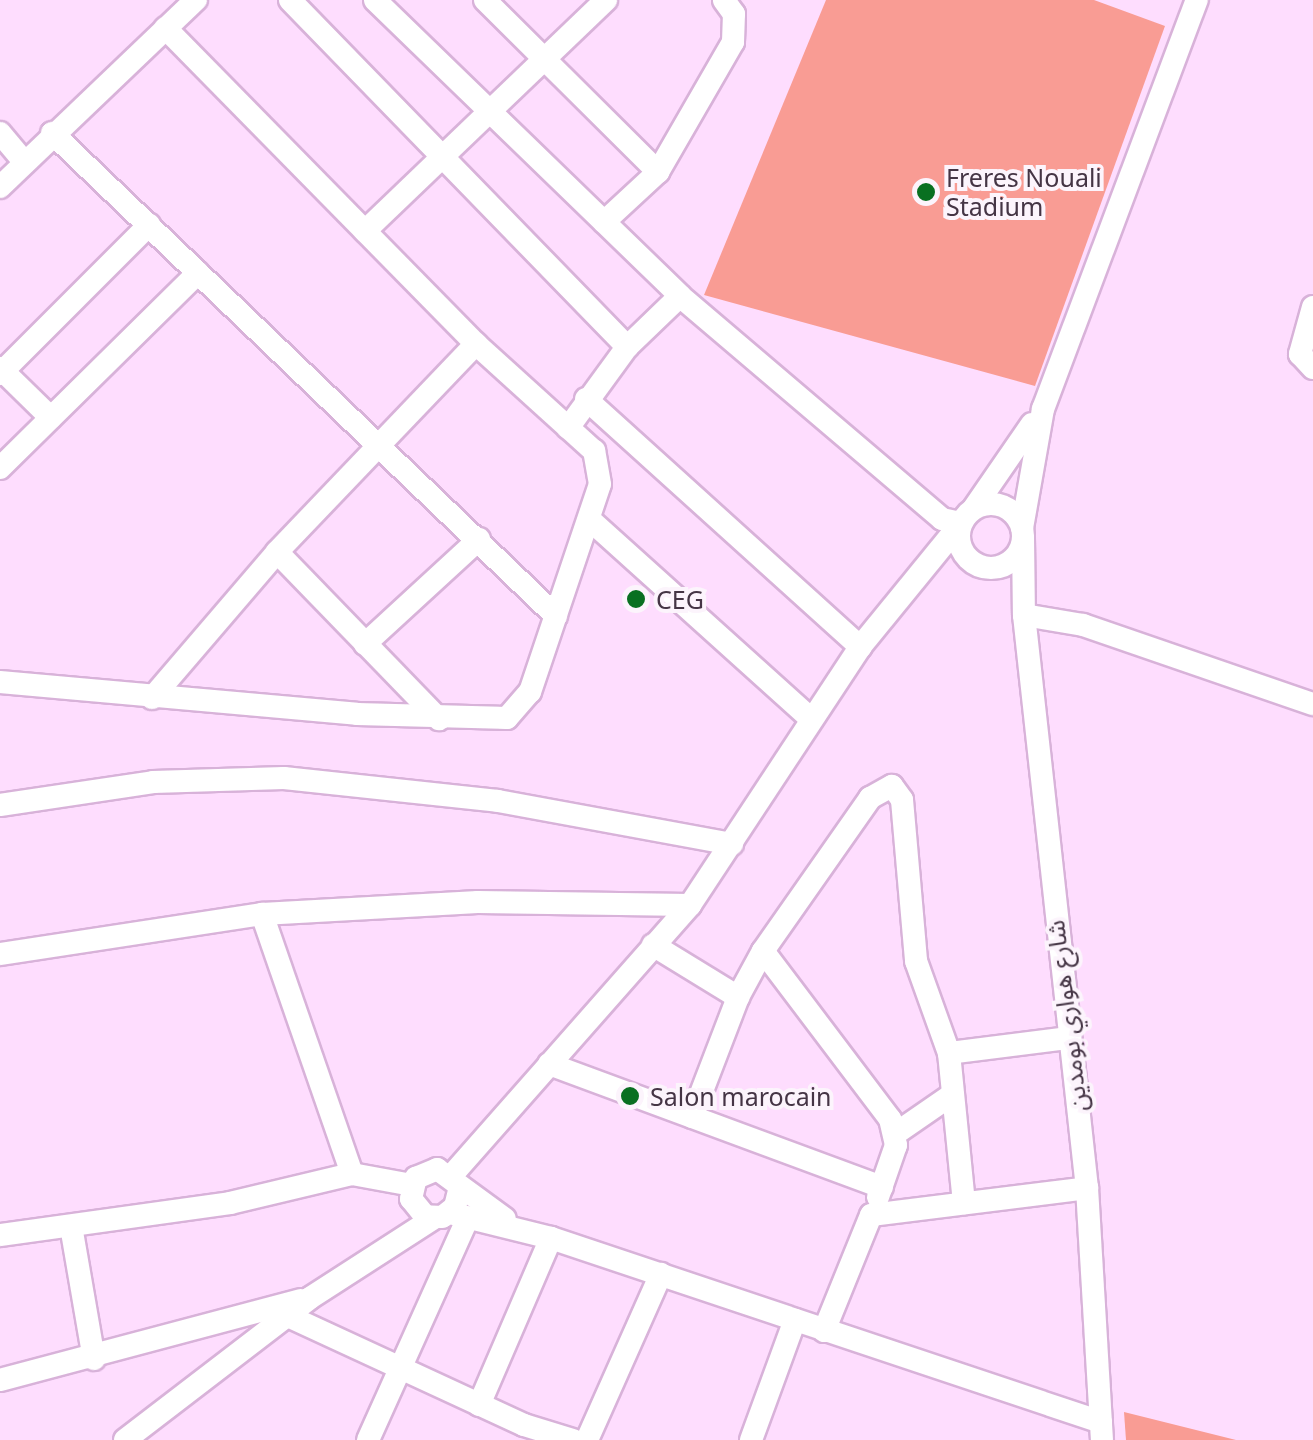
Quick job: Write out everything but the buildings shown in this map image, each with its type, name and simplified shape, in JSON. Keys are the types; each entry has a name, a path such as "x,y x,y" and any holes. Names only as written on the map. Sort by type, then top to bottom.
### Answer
{"street":[{"path":"0,186 52,132 196,0"},
{"path":"290,0 627,347"},
{"path":"374,0 680,296 942,520 1003,506 1023,533 1011,562 986,567 946,562 914,574"},
{"path":"485,0 540,61 658,172"},
{"path":"365,231 606,0"},
{"path":"604,222 658,172 732,42 734,14 724,0"},
{"path":"368,1440 401,1368 450,1216 455,1183 550,1064 690,905 860,647 914,574 967,516 1043,409 1197,0"},
{"path":"0,682 152,698 439,719 516,714 530,692 588,519 601,466 568,428 476,344 166,28"},
{"path":"52,132 556,616"},
{"path":"0,133 24,162"},
{"path":"52,418 1,370 149,225"},
{"path":"0,468 198,273"},
{"path":"568,428 627,347 680,296"},
{"path":"1313,307 1300,354 1313,368"},
{"path":"152,698 277,552 476,344"},
{"path":"586,399 860,647"},
{"name":"شارع هواري بومدين","path":"1043,409 1023,533 1023,604 1087,1188 1101,1434"},
{"path":"967,516 959,544 1023,604 1313,704"},
{"path":"588,519 810,718"},
{"path":"365,644 479,538"},
{"path":"277,552 439,719"},
{"path":"0,805 153,782 284,778 498,801 732,844"},
{"path":"692,1117 738,997 763,952 870,798 892,786 902,800 916,961 949,1053 964,1202"},
{"path":"0,954 262,914 478,902 690,905"},
{"path":"262,914 352,1174"},
{"path":"653,946 738,997"},
{"path":"763,952 896,1134"},
{"path":"949,1053 1068,1038"},
{"path":"550,1064 882,1187"},
{"path":"824,1331 882,1187 896,1134 953,1094"},
{"path":"373,1254 429,1170 455,1183 521,1229"},
{"path":"0,1236 275,1195 352,1174 412,1192 450,1216 521,1229 661,1274 1101,1434"},
{"path":"871,1215 1087,1188"},
{"path":"125,1440 373,1254 450,1216"},
{"path":"72,1226 94,1359"},
{"path":"479,1405 551,1238"},
{"path":"588,1440 661,1274"},
{"path":"0,1380 94,1359 310,1298"},
{"path":"288,1316 479,1405 521,1433 573,1440"},
{"path":"751,1440 794,1320"}],"shaded area":[{"name":"Freres Nouali Stadium","path":"826,0 1094,0 1165,26 1035,386 704,295"},
{"path":"1124,1412 1236,1440 1126,1440"}],"place":[{"name":"Freres Nouali Stadium","path":"926,192"},
{"name":"CEG","path":"636,599"},
{"name":"Salon marocain","path":"630,1096"}]}
